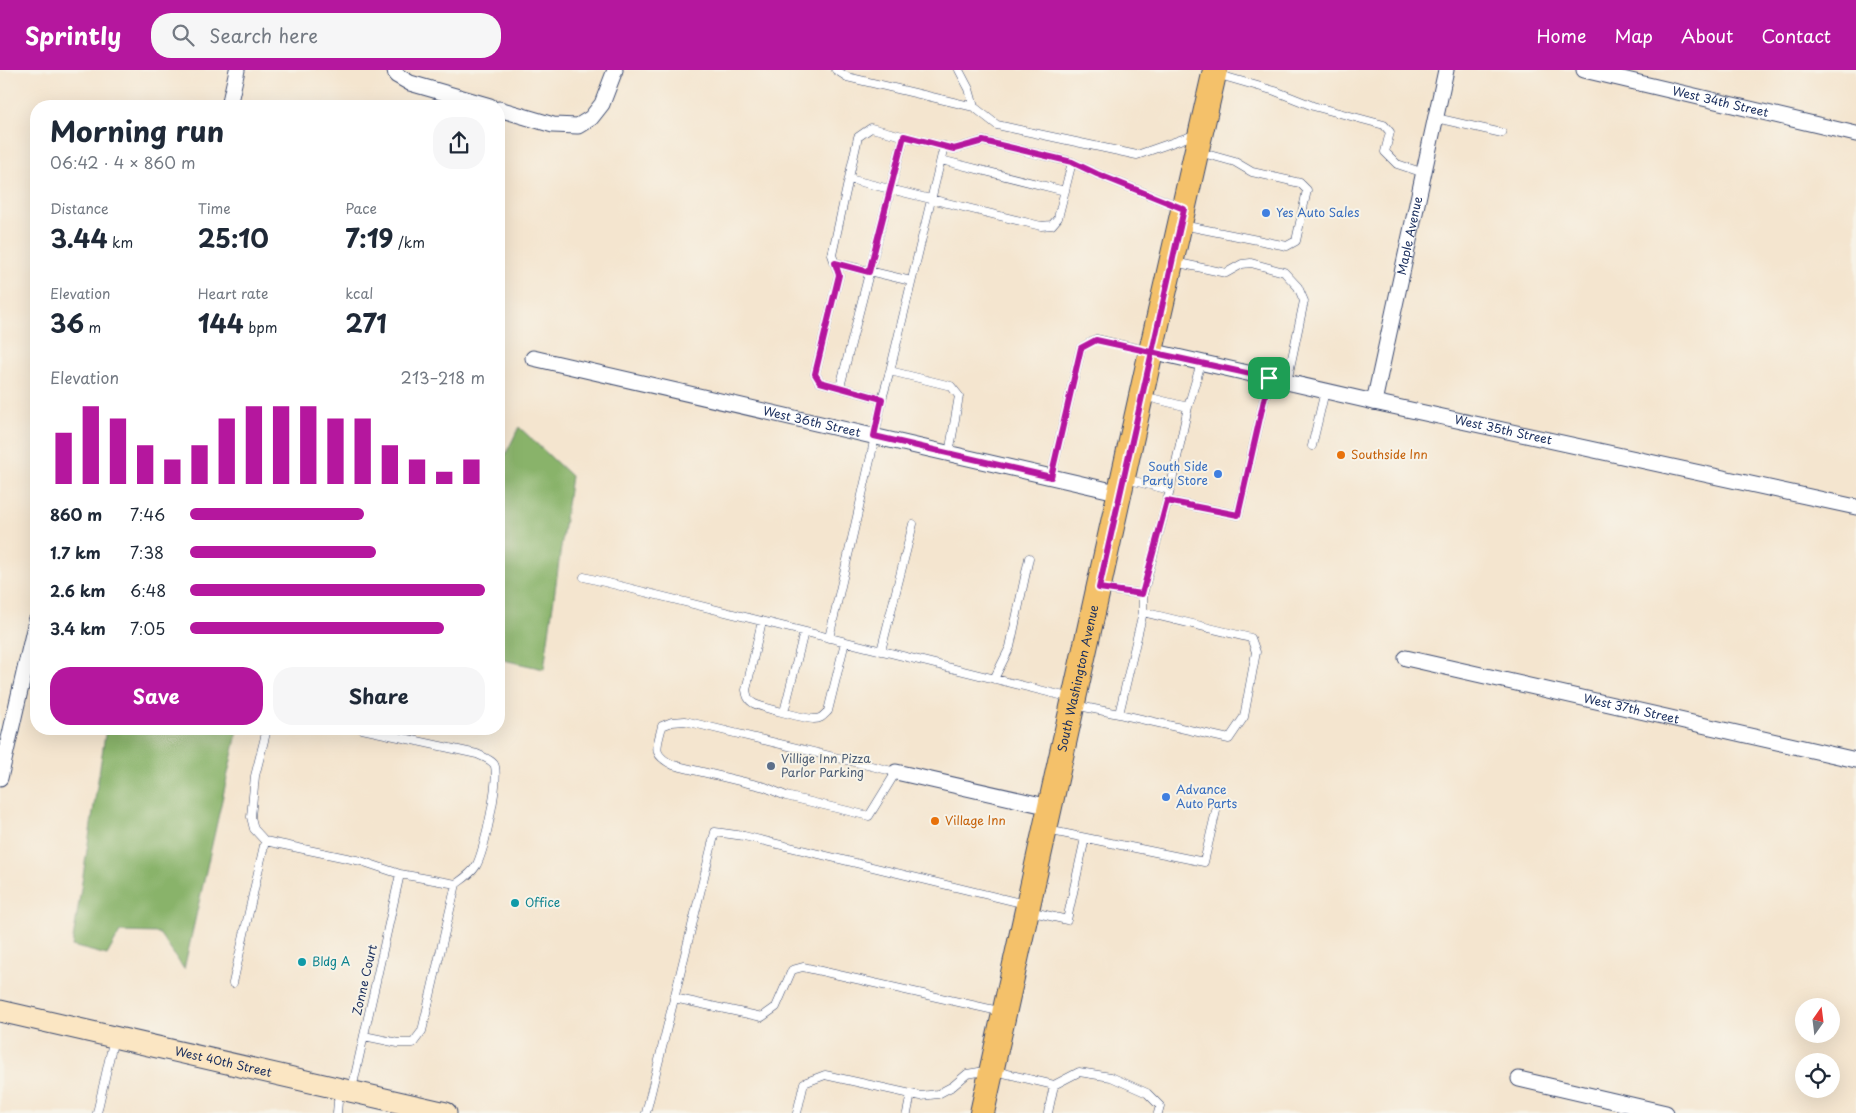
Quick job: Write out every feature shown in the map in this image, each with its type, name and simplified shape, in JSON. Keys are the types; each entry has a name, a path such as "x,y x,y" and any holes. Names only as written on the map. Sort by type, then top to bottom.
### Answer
{"main road":[{"name":"South Washington Avenue","path":"982,1113 1151,351 1215,72"}],"street":[{"path":"230,100 237,70"},
{"path":"505,111 553,125 578,126 591,118 602,104 615,70"},
{"name":"Maple Avenue","path":"1374,402 1446,70"},
{"name":"West 34th Street","path":"1584,70 1856,134"},
{"path":"396,72 410,83 469,100"},
{"name":"West 35th Street","path":"1151,351 1374,402 1856,507"},
{"name":"West 36th Street","path":"533,358 1051,477 1122,486"},
{"path":"0,778 30,647"},
{"name":"West 37th Street","path":"1406,658 1856,760"},
{"path":"896,772 1047,818"},
{"name":"West 40th Street","path":"0,1011 446,1113"},
{"path":"1519,1079 1666,1113"}],"lane":[{"path":"836,70 847,77 974,106 997,124 1137,155 1199,142 1252,172 1300,183 1307,190 1296,242 1287,246 1182,217 1072,162 983,141 954,149 871,128 858,137 832,255 839,275 815,374 820,382 882,399"},
{"path":"959,70 969,89 974,106"},
{"path":"1215,72 1246,84 1275,91 1313,106 1384,125 1390,132 1385,152 1397,164 1424,173"},
{"path":"1436,118 1502,133"},
{"path":"840,387 904,136"},
{"path":"829,638 882,399 944,146"},
{"path":"941,160 1065,190"},
{"path":"849,179 1041,226 1052,225 1058,218 1072,162"},
{"path":"1172,261 1226,273 1242,264 1250,263 1284,272 1298,287 1304,301 1287,382"},
{"path":"835,263 911,282"},
{"path":"1051,477 1081,348 1096,340 1151,351"},
{"path":"1120,714 1143,612 1142,594 1170,490 1188,407 1201,363"},
{"path":"890,370 951,386 959,396 949,454"},
{"path":"1167,501 1238,515 1269,378"},
{"path":"1312,446 1325,391"},
{"path":"1142,396 1188,407"},
{"path":"1122,486 1170,490"},
{"path":"881,651 913,524"},
{"path":"994,679 1010,646 1029,558"},
{"path":"584,577 994,679 1120,714 1229,739 1244,717 1256,652 1251,638 1143,612"},
{"path":"1099,588 1142,594"},
{"path":"762,621 746,690 748,698 754,704 784,712 813,719 822,717 828,711 845,642"},
{"path":"784,712 804,632"},
{"path":"685,721 896,772 869,816 786,796 765,787 673,765 661,759 657,749 662,726 672,722 685,721"},
{"path":"265,735 255,776 251,817 254,830 265,841 361,861 400,874 456,884"},
{"path":"364,1036 398,1043 413,1042 422,1031 456,884 475,867 481,856 496,778 495,766 488,759 477,754 390,735"},
{"path":"1047,818 1085,838 1204,862 1216,811"},
{"path":"646,1113 715,832 744,836 1027,908 1067,920 1085,838"},
{"path":"233,983 265,841"},
{"name":"Zonne Court","path":"336,1113 364,1036 400,874"},
{"path":"674,998 762,1016 776,1007 792,970 803,967 1004,1012"},
{"path":"97,1113 114,1036"},
{"path":"797,1113 804,1082 825,1075 921,1096 938,1094 953,1086 967,1074 991,1070 1054,1084 1079,1072 1111,1077 1147,1093 1159,1109"},
{"path":"1048,1113 1054,1084"},
{"path":"907,1113 911,1094"}],"green space":[{"path":"519,427 571,476 544,669 505,660 505,456"},
{"path":"105,735 237,735 184,969 159,933 120,932 107,955 72,946"}],"place":[{"name":"Yes Auto Sales","path":"1266,213"},
{"name":"Southside Inn","path":"1341,455"},
{"name":"South Side Party Store","path":"1218,474"},
{"name":"Villige Inn Pizza Parlor Parking","path":"771,766"},
{"name":"Advance Auto Parts","path":"1166,797"},
{"name":"Village Inn","path":"935,821"},
{"name":"Office","path":"515,903"},
{"name":"Bldg A","path":"302,962"}],"route":[{"path":"1269,378 1151,351 1096,340 1081,348 1051,477 874,436 882,399 820,382 815,374 839,275 835,263 869,272 904,136 954,149 983,141 1072,162 1184,209 1151,351 1099,588 1142,594 1167,501 1238,515 1269,378"}]}
